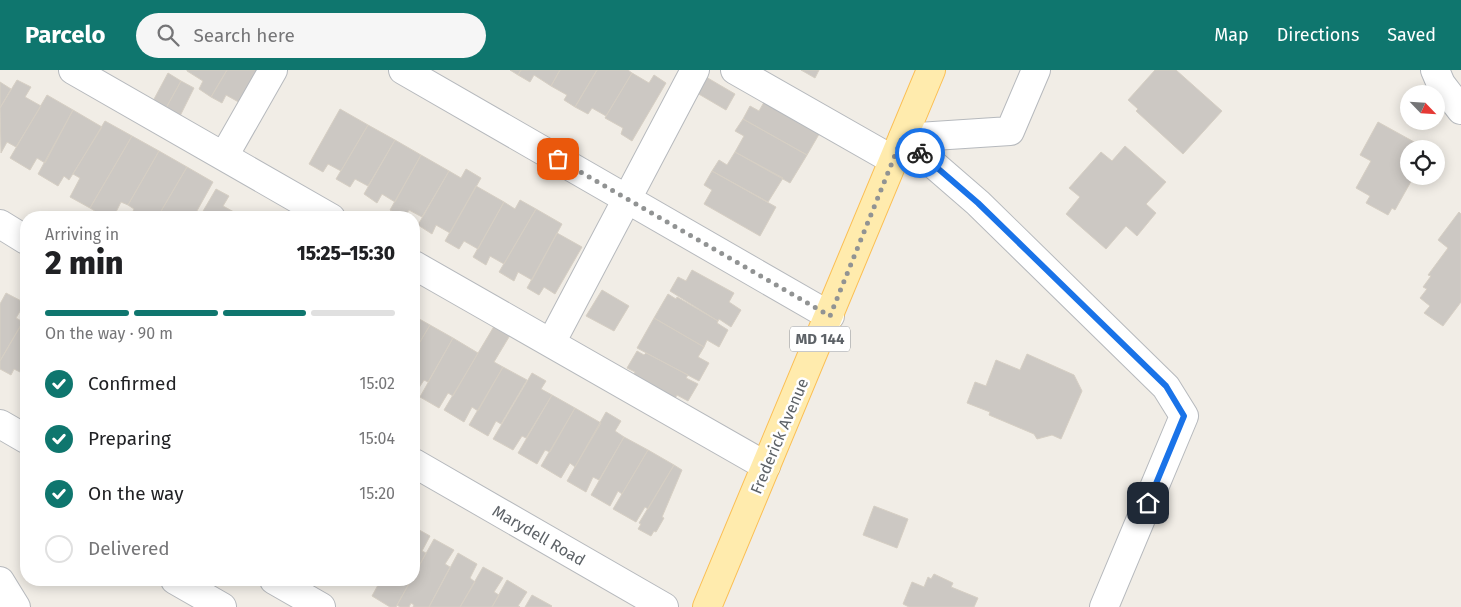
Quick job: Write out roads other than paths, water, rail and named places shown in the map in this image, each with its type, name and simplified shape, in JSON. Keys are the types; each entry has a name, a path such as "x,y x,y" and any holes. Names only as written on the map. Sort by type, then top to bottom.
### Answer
{"main road":[{"name":"Frederick Avenue","path":"708,607 931,70"}],"street":[{"path":"73,70 319,211"},
{"path":"224,156 273,70"},
{"path":"403,70 830,316"},
{"path":"551,343 695,70"},
{"path":"735,70 898,149 978,203 1166,386 1184,416 1104,607"},
{"path":"898,149 1010,131 1036,70"},
{"path":"1435,70 1441,84 1461,110"},
{"path":"0,224 20,236"},
{"path":"420,268 766,466"},
{"path":"0,424 20,436"},
{"name":"Marydell Road","path":"420,466 664,607"},
{"path":"0,581 16,607"},
{"path":"185,586 222,607"},
{"path":"285,586 322,607"}]}
